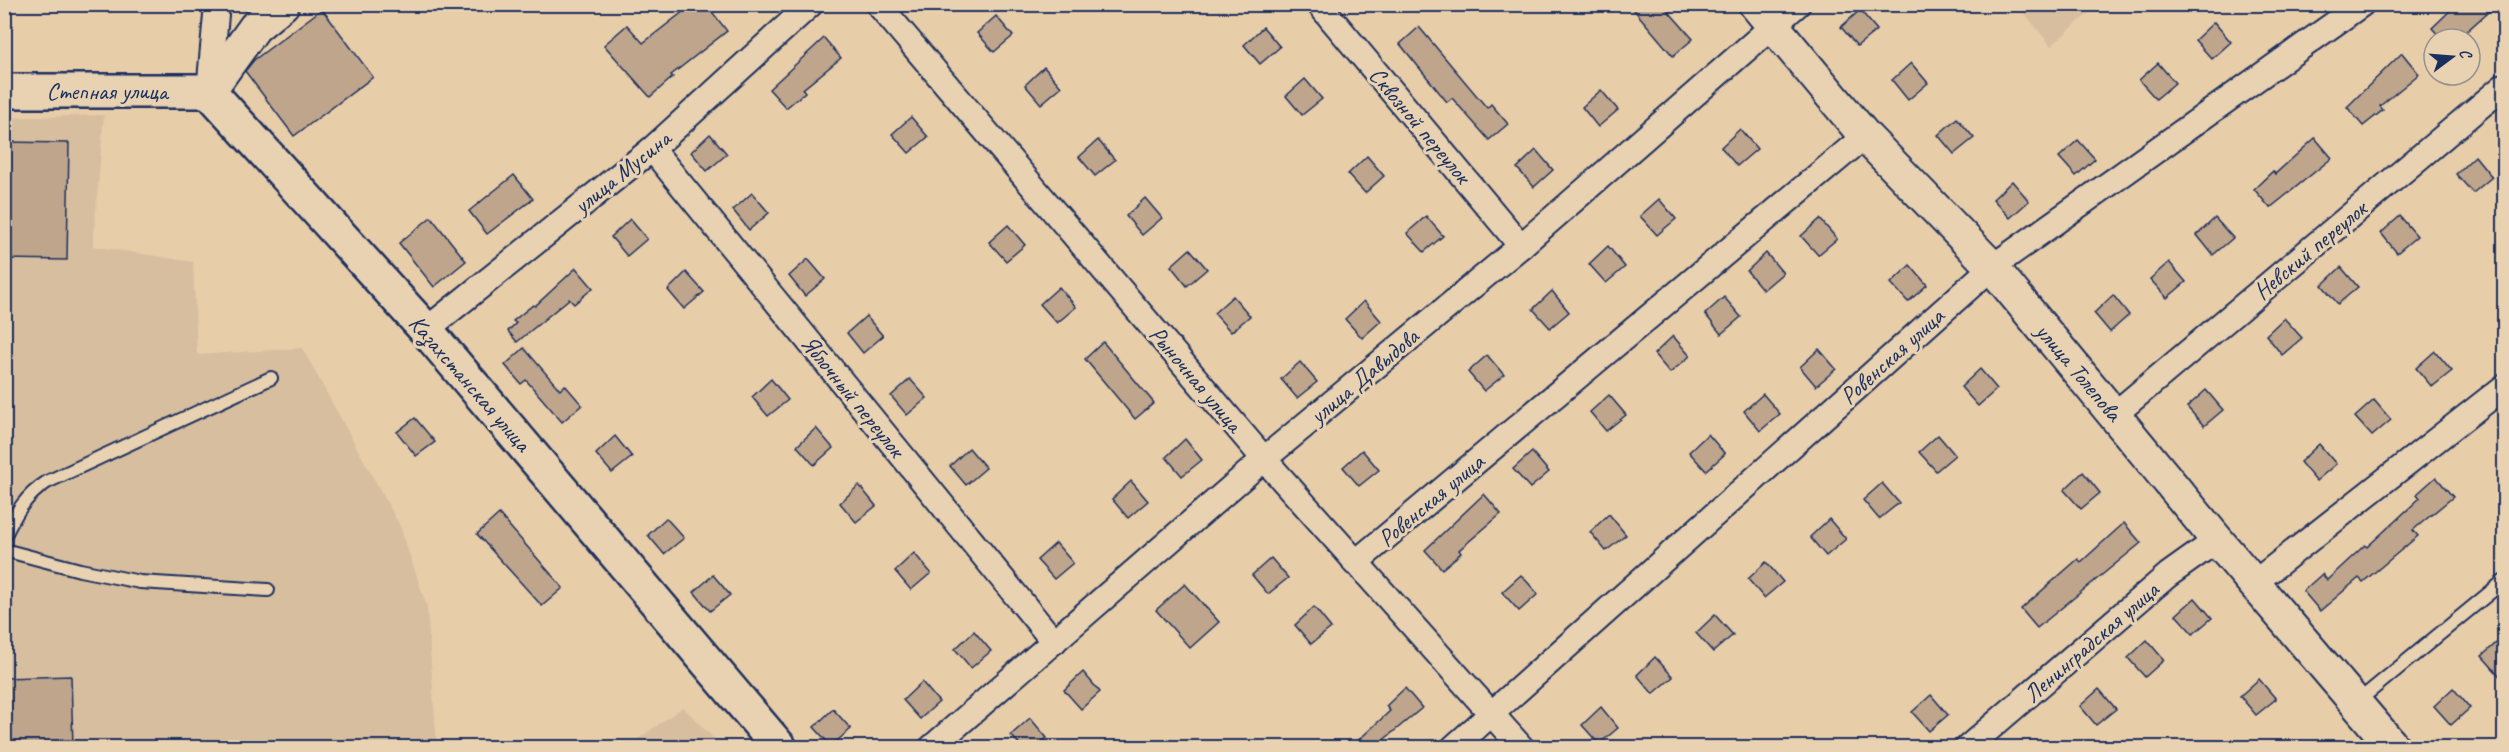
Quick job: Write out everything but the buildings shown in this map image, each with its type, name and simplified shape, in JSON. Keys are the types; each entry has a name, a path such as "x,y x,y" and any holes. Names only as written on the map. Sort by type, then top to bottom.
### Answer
{"main road":[{"name":"Степная улица","path":"4,92 210,92"},
{"name":"Казахстанская улица","path":"210,92 426,330 780,747"}],"street":[{"path":"210,92 217,4"},
{"path":"210,92 255,27 283,4"},
{"name":"улица Мусина","path":"426,330 652,149 811,4"},
{"name":"Рыночная улица","path":"878,4 1264,459 1522,747"},
{"name":"Сквозной переулок","path":"1319,4 1521,246"},
{"name":"улица Давыдова","path":"931,747 1264,459 1521,246 1765,15 1798,4"},
{"name":"Ровенская улица","path":"1453,747 1992,267 2362,4"},
{"name":"улица Толепова","path":"1765,15 1865,136 1992,267 2217,540 2394,747"},
{"name":"Невский переулок","path":"2115,414 2505,86"},
{"name":"Ровенская улица","path":"1355,563 1865,136"},
{"name":"Яблочный переулок","path":"652,149 1054,642"},
{"path":"2254,583 2505,387"},
{"name":"Ленинградская улица","path":"1967,747 2168,575 2217,540"}],"lane":[{"path":"4,537 16,511 33,490 271,378"},
{"path":"4,550 80,570 140,582 268,590"},
{"path":"2355,703 2505,581"}],"shaded area":[{"path":"2018,5 2098,5 2051,46"},
{"path":"104,115 93,246 193,262 197,355 302,348 400,526 427,607 437,747 5,747 4,118"},
{"path":"683,707 722,747 627,747"}]}
